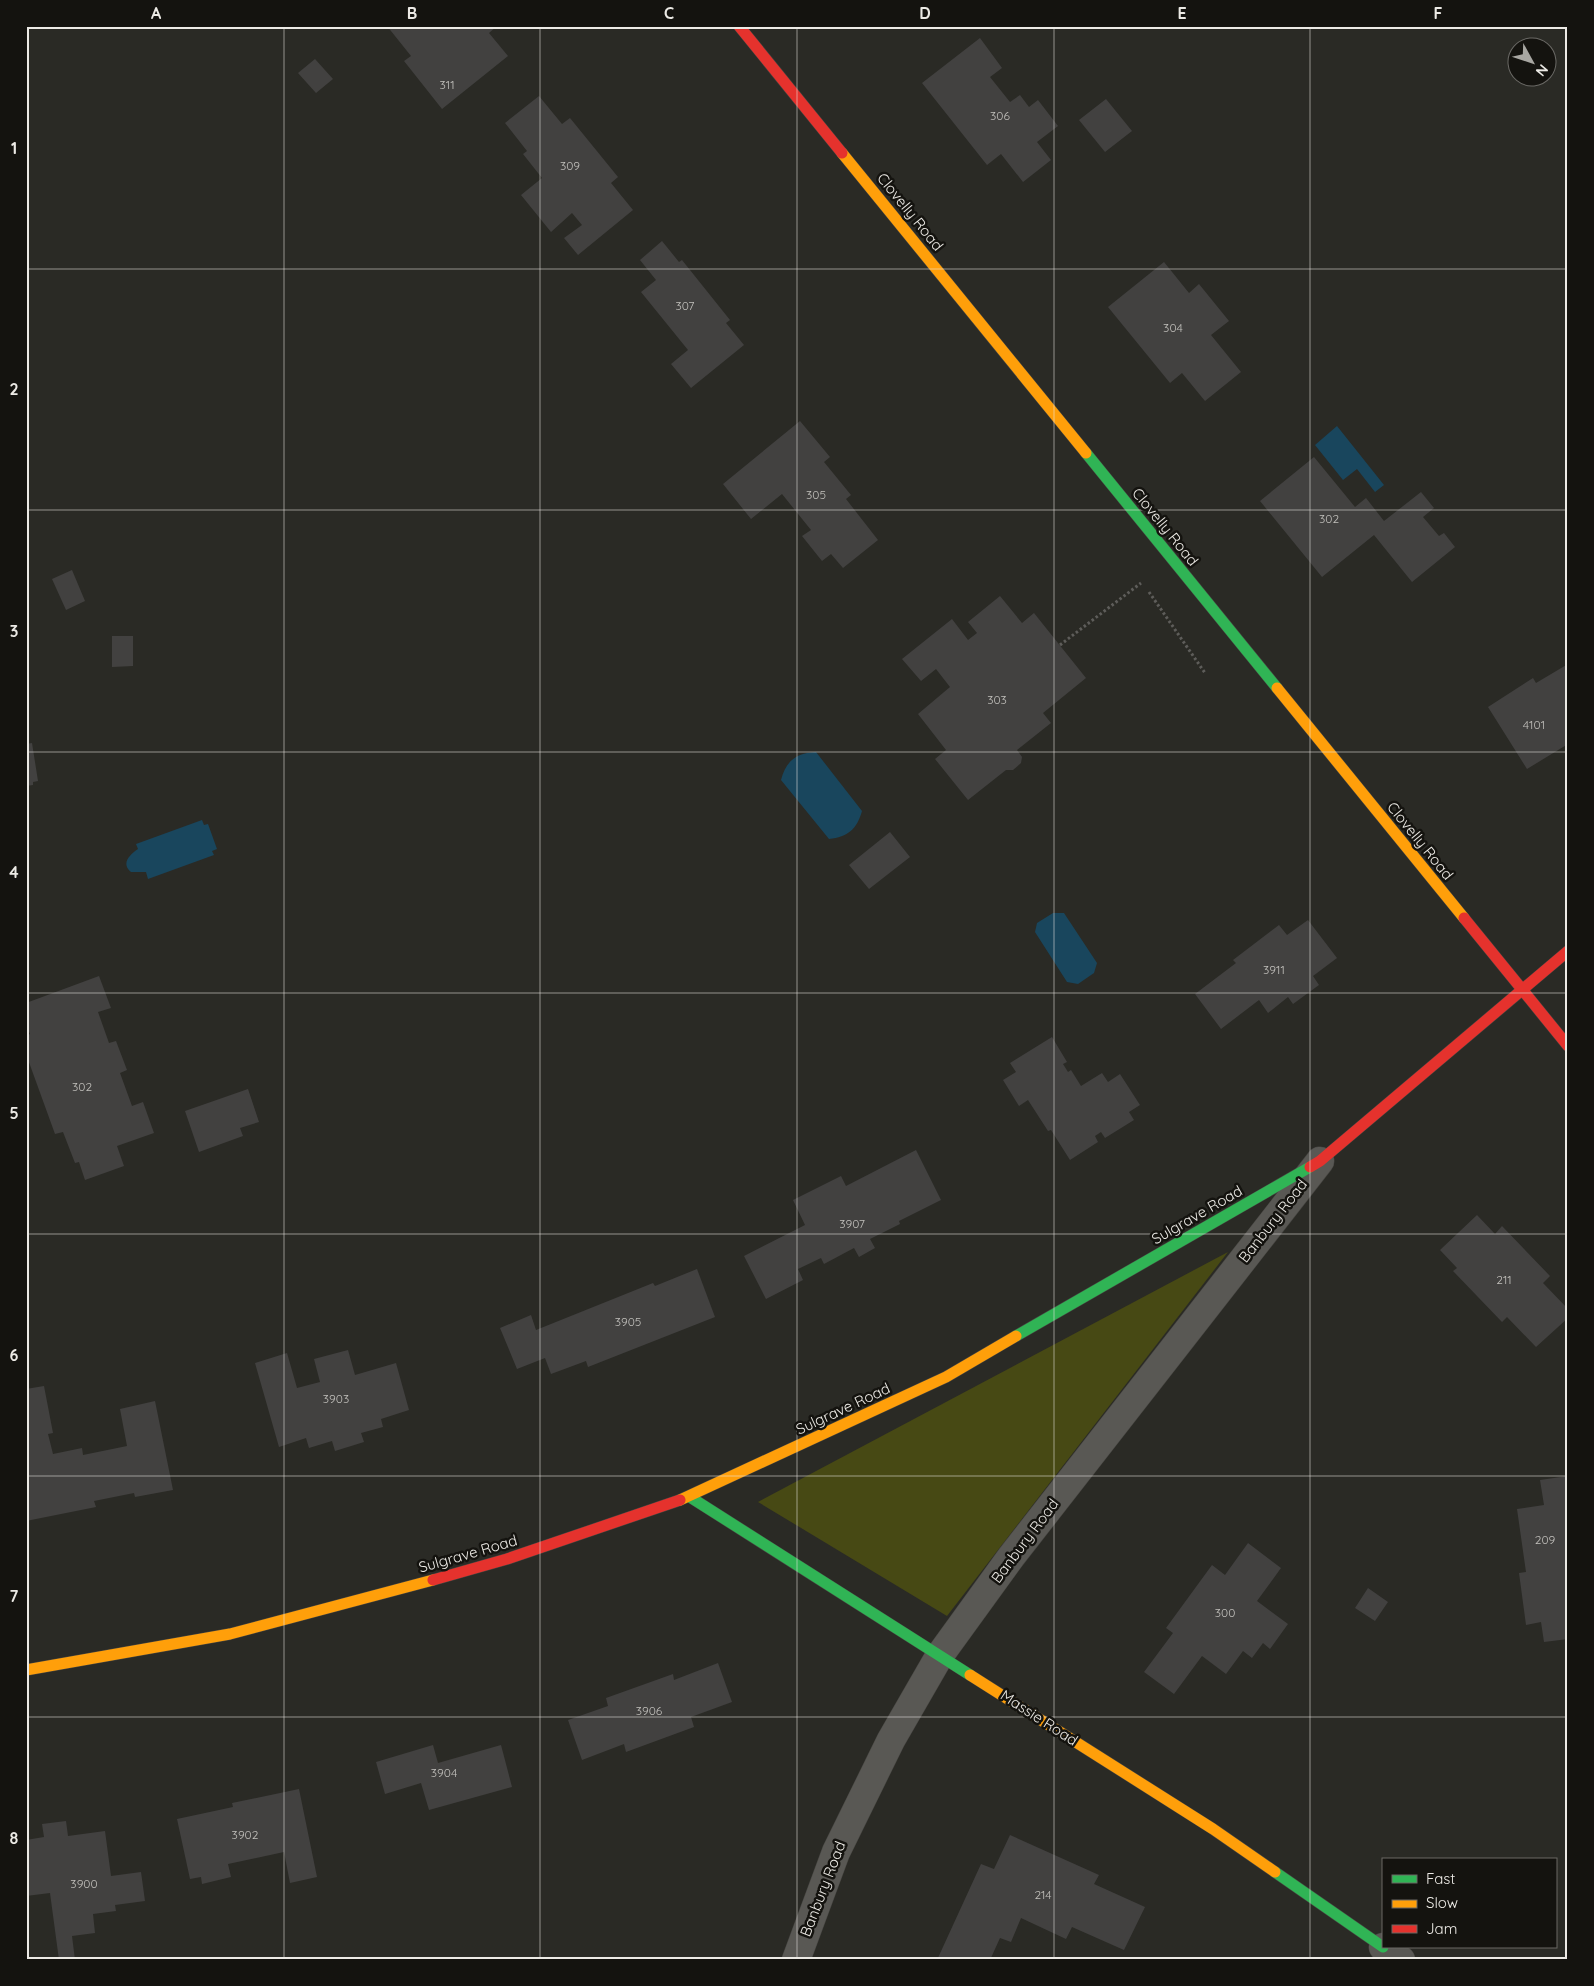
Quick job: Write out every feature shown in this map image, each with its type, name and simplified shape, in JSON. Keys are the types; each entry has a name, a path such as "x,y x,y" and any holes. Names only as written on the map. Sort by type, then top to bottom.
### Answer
{"street":[{"name":"Clovelly Road","path":"739,26 1568,1046"},
{"name":"Sulgrave Road","path":"26,1670 230,1634 278,1622 507,1559 690,1497 946,1377 1320,1161 1568,951"},
{"name":"Banbury Road","path":"796,1960 836,1852 891,1740 940,1655 1011,1557 1320,1161"},
{"name":"Massie Road","path":"690,1497 1213,1829 1382,1946"},
{"name":"Massie Road","path":"1384,1948 1401,1960"}],"path":[{"path":"1060,645 1141,583"},
{"path":"1148,592 1205,673"}],"shaded area":[{"path":"1228,1252 947,1616 758,1502"}],"water":[{"path":"1337,426 1384,485 1375,492 1357,469 1343,480 1315,445"},
{"path":"816,752 862,811 851,831 836,838 829,839 781,780 783,773 793,759 803,754"},
{"path":"202,820 204,825 208,824 217,849 212,851 214,855 148,879 146,872 131,872 128,869 126,863 138,849 136,844"},
{"path":"1053,913 1064,913 1097,963 1094,973 1078,984 1067,982 1035,932 1037,923"}],"building":[{"path":"387,26 497,26 489,33 508,56 442,109 404,61 411,56"},
{"path":"980,38 1002,68 990,77 1010,102 1020,95 1029,107 1038,100 1058,126 1037,142 1051,160 1023,182 1001,154 987,165 922,83"},
{"path":"315,59 333,79 316,93 298,73"},
{"path":"539,96 562,124 570,118 618,177 611,183 633,210 578,255 564,238 582,225 572,213 551,232 521,195 542,178 523,154 527,151 505,123"},
{"path":"1106,99 1132,131 1105,152 1079,120"},
{"path":"662,241 679,262 682,260 730,320 726,323 744,345 691,388 671,364 688,350 641,292 656,280 640,260"},
{"path":"1164,262 1189,293 1199,284 1229,321 1211,335 1241,372 1205,401 1182,373 1170,383 1108,307"},
{"path":"800,421 830,457 824,462 851,495 846,499 878,540 843,568 831,554 822,561 802,536 811,530 782,494 751,519 723,484"},
{"path":"1314,457 1355,507 1366,498 1384,521 1421,492 1434,508 1423,517 1439,536 1444,533 1455,547 1412,582 1374,535 1322,577 1260,501"},
{"path":"72,570 85,601 66,610 52,579"},
{"path":"1000,596 1022,623 1034,613 1086,678 1043,713 1051,723 1017,750 1022,757 1021,763 1013,770 1006,770 968,800 935,759 946,750 918,714 950,687 936,669 921,681 902,659 952,619 968,640 977,633 968,622"},
{"path":"112,636 133,636 133,666 112,667"},
{"path":"1568,664 1568,744 1527,769 1488,707 1533,678 1536,683"},
{"path":"32,743 38,781 33,782 33,785 26,786 26,744"},
{"path":"890,832 910,857 869,889 849,865"},
{"path":"1308,920 1337,958 1313,976 1319,985 1293,1004 1288,997 1268,1013 1259,1000 1221,1029 1195,994 1236,963 1233,960 1279,925 1287,935"},
{"path":"99,976 111,1008 98,1012 109,1043 116,1041 127,1070 120,1073 132,1106 143,1102 154,1133 117,1146 124,1166 85,1180 79,1162 75,1163 63,1132 55,1134 26,1054 26,1036 30,1034 26,1025 26,1003"},
{"path":"1052,1037 1067,1062 1063,1064 1068,1072 1071,1070 1081,1086 1102,1073 1108,1082 1120,1074 1140,1105 1129,1112 1134,1120 1105,1138 1101,1132 1095,1136 1098,1142 1070,1160 1051,1130 1048,1131 1028,1100 1019,1106 1003,1080 1016,1072 1010,1063"},
{"path":"248,1089 259,1122 240,1128 243,1136 199,1152 185,1111"},
{"path":"916,1150 941,1200 899,1221 900,1224 870,1239 875,1248 859,1257 854,1248 824,1264 821,1258 798,1269 803,1280 766,1299 744,1256 805,1225 793,1200 841,1176 846,1186"},
{"path":"1477,1215 1495,1234 1502,1226 1550,1276 1543,1283 1568,1309 1568,1318 1536,1347 1507,1317 1502,1322 1453,1271 1457,1268 1440,1250"},
{"path":"697,1269 715,1317 588,1367 586,1361 551,1374 545,1358 517,1369 500,1328 531,1315 536,1330 653,1283 655,1286"},
{"path":"348,1350 355,1375 396,1363 409,1410 381,1419 383,1427 361,1433 364,1442 335,1451 332,1441 309,1448 306,1438 279,1447 255,1363 287,1353 297,1388 320,1382 314,1359"},
{"path":"44,1386 53,1433 48,1434 53,1454 82,1448 83,1455 127,1446 120,1409 155,1401 173,1490 135,1497 134,1493 94,1501 96,1507 26,1521 26,1389"},
{"path":"1568,1476 1568,1639 1544,1642 1541,1622 1526,1625 1519,1573 1526,1572 1517,1509 1544,1505 1540,1480"},
{"path":"1248,1543 1281,1568 1257,1601 1288,1624 1270,1649 1263,1643 1252,1658 1243,1651 1226,1674 1202,1656 1174,1694 1144,1672 1173,1633 1166,1628 1212,1565 1225,1575"},
{"path":"1368,1588 1388,1602 1375,1621 1355,1608"},
{"path":"718,1663 732,1702 691,1717 694,1727 626,1752 624,1744 582,1760 568,1720 608,1706 606,1698 673,1674 674,1680"},
{"path":"433,1745 438,1763 501,1745 512,1787 429,1810 421,1783 385,1794 376,1762"},
{"path":"299,1789 317,1877 290,1883 284,1852 228,1864 231,1877 202,1884 201,1877 190,1879 177,1819 233,1807 232,1803"},
{"path":"66,1821 68,1836 105,1831 111,1876 141,1872 145,1901 115,1905 116,1911 93,1914 95,1933 72,1936 75,1960 59,1960 50,1893 26,1896 26,1840 44,1837 42,1824"},
{"path":"1010,1835 1099,1875 1094,1884 1145,1907 1124,1950 1072,1927 1066,1939 1021,1918 1011,1942 1000,1938 990,1960 937,1960 981,1864 994,1869"}],"traffic: fast":[{"path":"1086,453 1277,688"},
{"path":"1016,1336 1310,1167"},
{"path":"690,1497 970,1675"},
{"path":"1275,1872 1382,1946"}],"traffic: slow":[{"path":"842,153 1086,453"},
{"path":"1277,688 1464,918"},
{"path":"680,1500 946,1377 1016,1336"},
{"path":"26,1670 230,1634 433,1580"},
{"path":"970,1675 1213,1829 1275,1872"}],"traffic: jam":[{"path":"739,26 842,153"},
{"path":"1464,918 1568,1046"},
{"path":"1310,1167 1320,1161 1568,951"},
{"path":"433,1580 507,1559 680,1500"}]}
